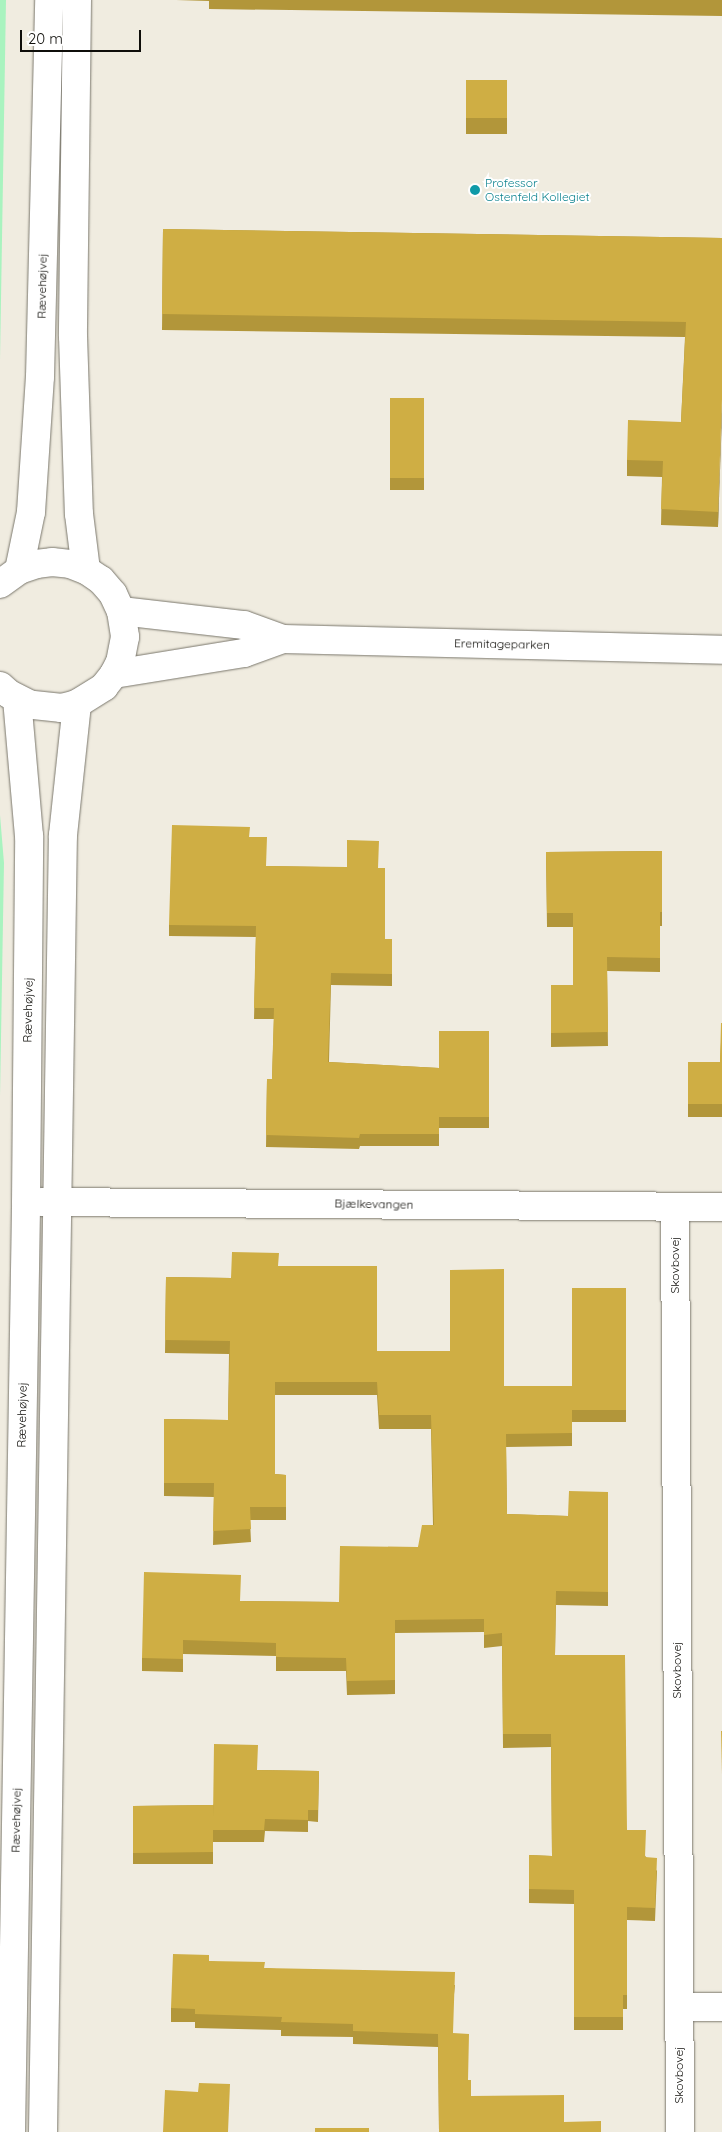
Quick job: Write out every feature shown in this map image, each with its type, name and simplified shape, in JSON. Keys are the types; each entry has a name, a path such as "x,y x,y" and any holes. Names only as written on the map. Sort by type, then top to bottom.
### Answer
{"street":[{"name":"Rævehøjvej","path":"9,577 31,512 40,377 49,0"},
{"path":"77,0 73,336 78,514 86,570"},
{"path":"8,693 31,705 46,708 77,704 104,687 120,662 124,643 124,624 121,611 113,594 101,580 86,570 70,564 52,562 36,564 9,577"},
{"name":"Eremitageparken","path":"121,611 244,625 283,639 722,650"},
{"name":"Eremitageparken","path":"114,674 244,653 283,639"},
{"name":"Rævehøjvej","path":"8,693 30,836 11,2132"},
{"path":"43,2132 59,1201 63,836 77,704"},
{"name":"Bjælkevangen","path":"26,1203 59,1201 722,1207"},
{"name":"Skovbovej","path":"675,1207 680,2132"},
{"path":"679,2007 722,2007"}],"green space":[{"path":"0,0 6,0 0,360"},
{"path":"0,815 4,863 0,1097"}],"building":[{"path":"466,80 507,80 507,118 466,118"},
{"name":"Professor Ostenfeld Kollegiet","path":"163,229 722,238 722,399 718,512 661,509 663,461 627,460 628,420 681,422 686,322 162,314"},
{"path":"390,398 424,398 424,478 390,478"},
{"path":"172,825 250,827 249,837 267,837 266,866 347,867 347,840 379,841 378,868 385,868 385,939 392,939 392,974 331,973 328,1062 439,1068 439,1031 489,1031 489,1117 439,1117 439,1134 360,1134 359,1138 266,1135 267,1079 272,1079 274,1008 254,1008 256,926 169,925"},
{"path":"662,851 660,958 607,957 608,1032 551,1033 551,985 573,985 573,913 547,913 546,852"},
{"path":"721,1023 722,1104 688,1104 688,1062 720,1062"},
{"path":"232,1252 279,1253 278,1266 377,1266 377,1351 450,1351 450,1270 504,1269 504,1386 572,1386 572,1433 506,1434 507,1514 568,1516 569,1491 608,1492 608,1592 556,1591 555,1655 625,1655 627,1830 646,1830 645,1857 657,1858 655,1908 627,1907 627,1995 623,1995 623,2017 574,2017 574,1890 529,1889 529,1855 552,1856 551,1734 503,1734 502,1633 484,1635 484,1619 395,1620 395,1680 347,1681 346,1658 276,1657 276,1643 183,1640 183,1659 142,1658 144,1572 241,1575 240,1601 339,1602 340,1546 418,1547 422,1525 434,1525 431,1415 379,1415 377,1382 275,1382 275,1474 286,1475 286,1507 250,1507 251,1529 213,1531 214,1483 164,1483 164,1419 228,1420 230,1341 165,1340 166,1277 231,1278"},
{"path":"572,1288 626,1288 626,1410 572,1410"},
{"path":"721,1731 722,1731 722,1775"},
{"path":"214,1744 258,1745 257,1770 319,1771 318,1810 308,1810 308,1820 265,1819 264,1830 213,1830 213,1852 133,1853 133,1806 213,1805 213,1819"},
{"path":"173,1954 209,1955 209,1961 265,1962 264,1968 455,1972 453,2033 469,2034 468,2080 471,2080 471,2096 564,2095 564,2122 601,2121 601,2132 439,2132 438,2034 353,2031 353,2024 281,2022 282,2017 195,2014 195,2009 171,2008"},
{"path":"199,2083 230,2084 228,2132 163,2132 165,2090 198,2092"},
{"path":"315,2128 369,2128 369,2132 315,2132"}],"place":[{"name":"Professor Ostenfeld Kollegiet","path":"475,190"}]}
